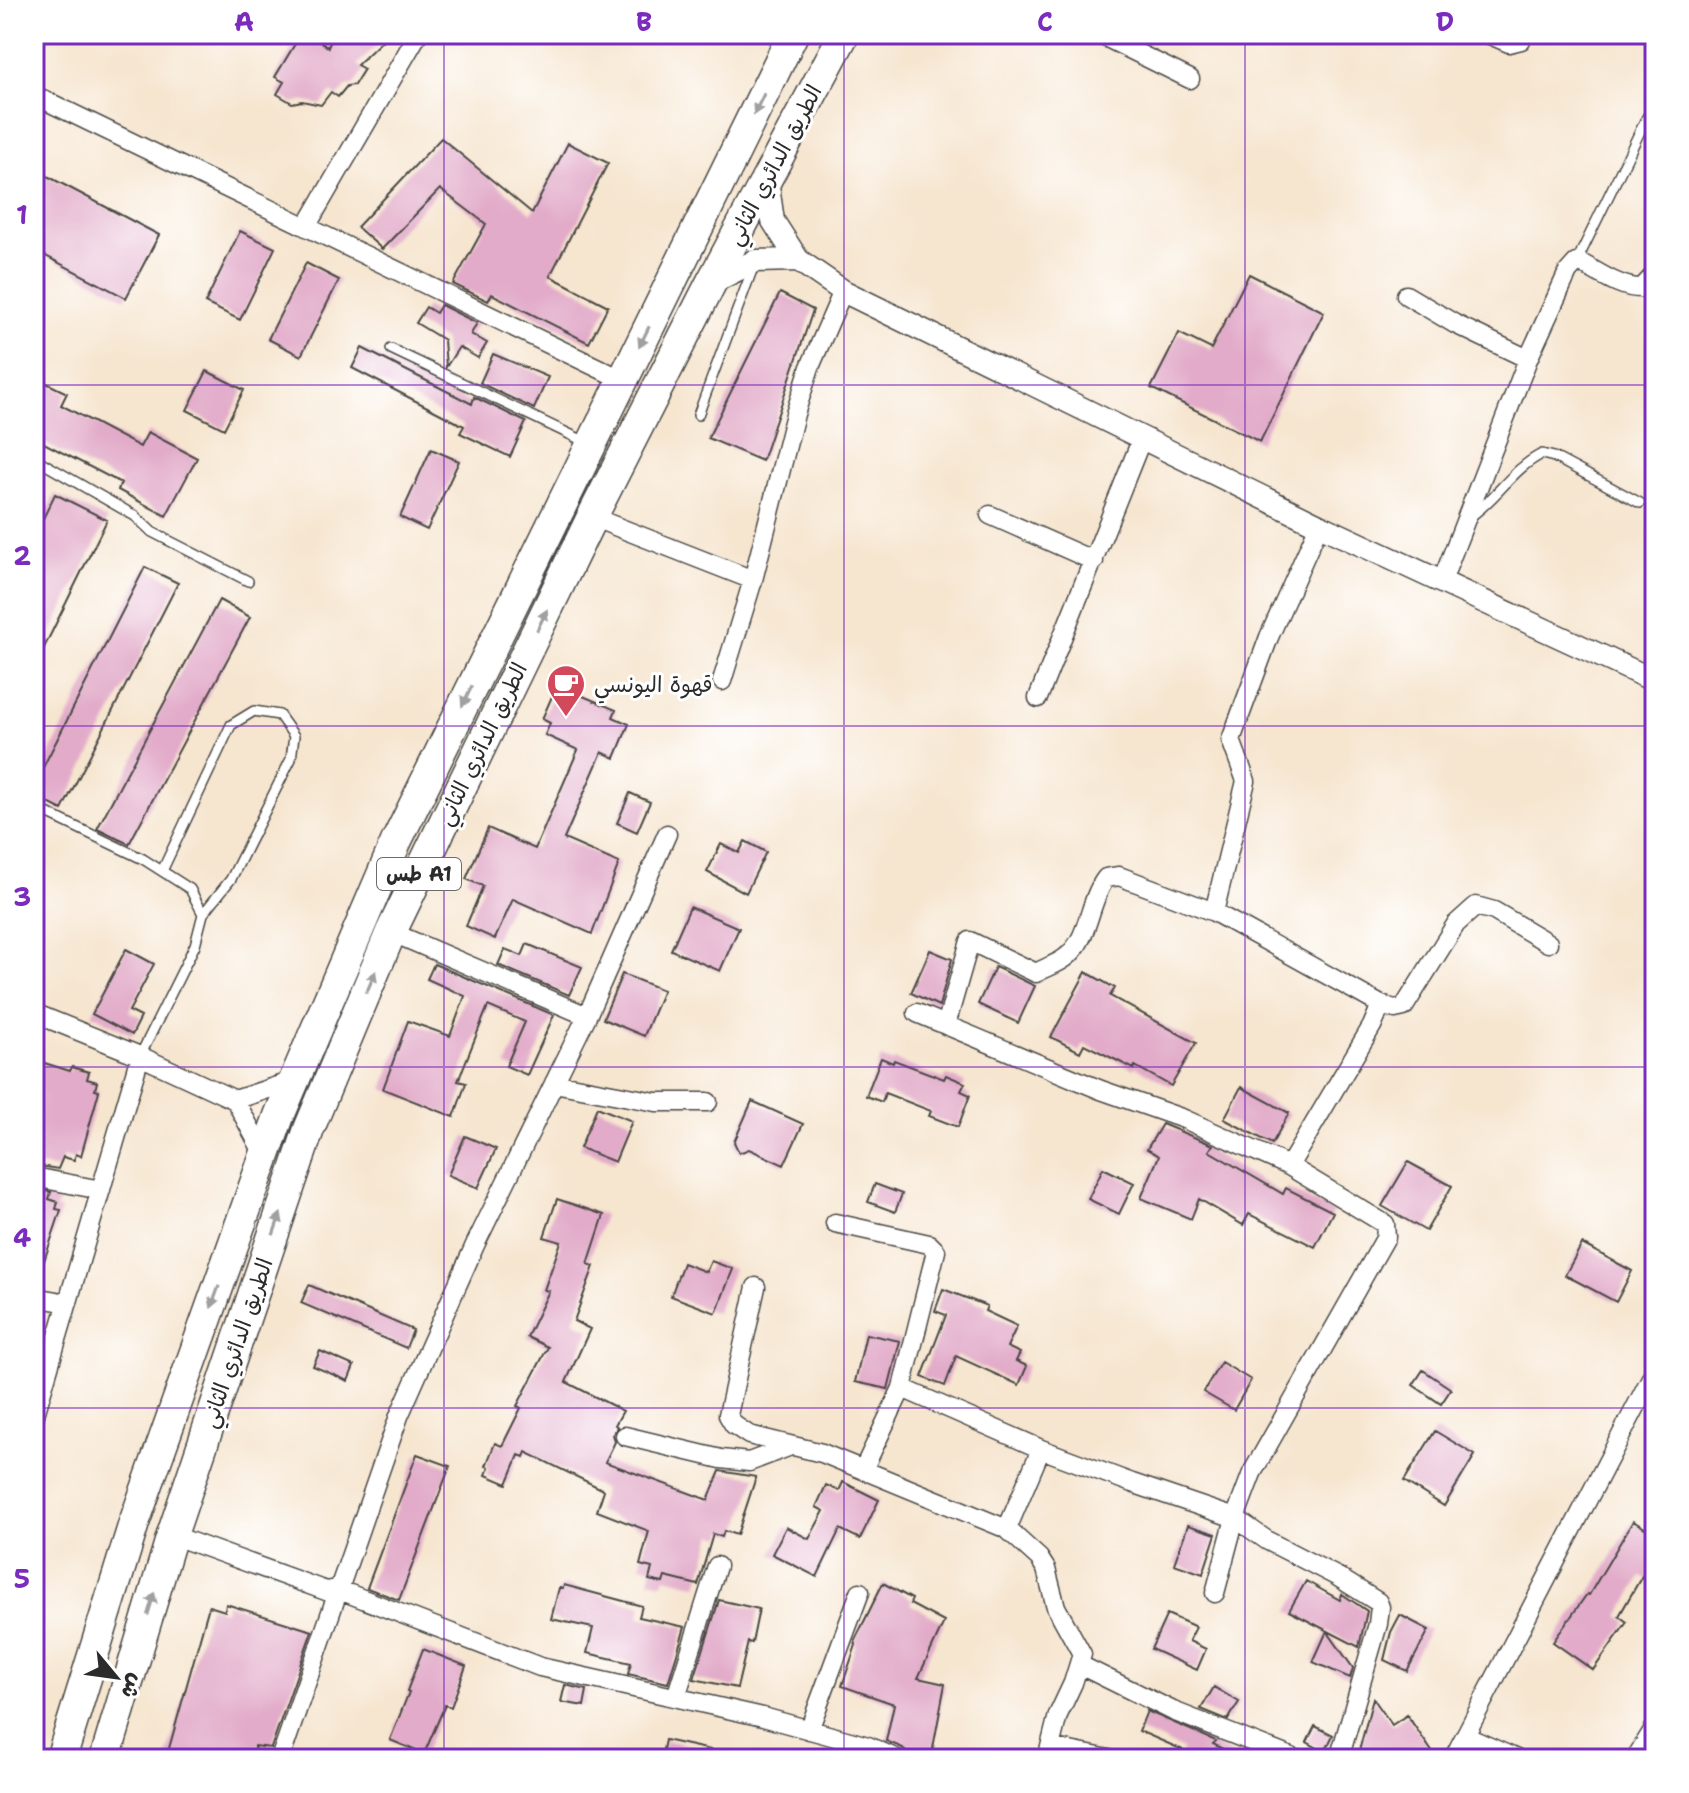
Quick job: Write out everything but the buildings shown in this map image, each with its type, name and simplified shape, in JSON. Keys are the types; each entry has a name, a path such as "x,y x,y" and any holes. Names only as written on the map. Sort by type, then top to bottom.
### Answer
{"highway":[{"name":"الطريق الدائري الثاني","path":"61,1759 134,1523 295,1080 396,842 793,34"},
{"name":"الطريق الدائري الثاني","path":"105,1759 172,1535 309,1129 391,932 592,517 711,283 844,34"}],"street":[{"path":"306,227 418,34"},
{"path":"1099,34 1190,79"},
{"path":"1488,34 1509,43 1517,43 1524,34"},
{"path":"34,95 623,380"},
{"path":"767,179 773,221 798,260 843,291 1319,525 1655,681"},
{"path":"711,283 755,261 798,260"},
{"path":"1442,581 1528,359 1568,272 1576,263 1635,288 1648,283 1655,274"},
{"path":"722,681 753,580 795,414 810,367 843,291"},
{"path":"1406,295 1455,324 1528,359"},
{"path":"1038,698 1142,438"},
{"path":"990,515 1094,561"},
{"path":"592,517 753,580"},
{"path":"1214,912 1246,781 1231,740 1269,637 1319,525"},
{"path":"280,1759 399,1416 475,1245 587,1016 667,834"},
{"path":"946,1025 970,941 1036,973 1065,958 1078,943 1094,897 1106,878 1119,876 1214,912 1381,1005 1395,1009 1404,1007 1456,924 1476,906 1494,911 1548,943"},
{"path":"391,932 587,1016"},
{"path":"1289,1166 1372,1026 1381,1005"},
{"path":"34,1013 140,1056 235,1100 265,1156"},
{"path":"917,1013 1101,1090 1184,1119 1289,1166 1385,1224 1388,1231 1252,1473 1235,1518 1215,1593"},
{"path":"34,1418 140,1056"},
{"path":"235,1100 295,1080"},
{"path":"554,1083 656,1102 708,1102"},
{"path":"34,1177 101,1190"},
{"path":"835,1223 929,1244 936,1251 902,1388 863,1470"},
{"path":"756,1287 728,1415 734,1425 749,1435 822,1453 1007,1529 1039,1558 1046,1569 1056,1607 1082,1654 1058,1715 1049,1753 1109,1759"},
{"path":"34,1297 68,1303"},
{"path":"1453,1759 1655,1370"},
{"path":"902,1388 1041,1449 1235,1518 1268,1541 1338,1577 1378,1602 1378,1624 1339,1759"},
{"path":"625,1436 721,1459 749,1462 788,1447"},
{"path":"1007,1529 1041,1449"},
{"path":"172,1535 326,1591 337,1589 540,1667 809,1730 868,1746 897,1759"},
{"path":"676,1697 717,1566"},
{"path":"809,1730 860,1592"},
{"path":"1080,1665 1173,1711 1296,1759"},
{"path":"1635,1759 1655,1727"},
{"path":"1465,1736 1517,1759"}],"lane":[{"path":"1576,263 1647,117"},
{"path":"698,415 755,261"},
{"path":"391,349 592,444"},
{"path":"1465,520 1490,503 1509,477 1542,454 1554,457 1640,503"},
{"path":"34,458 135,516 152,532 248,581"},
{"path":"140,1056 195,945 203,914 231,879 291,759 294,736 279,715 254,711 231,725 162,871"},
{"path":"34,807 162,871 190,889 203,914"}],"place":[{"name":"قهوة اليونسي","path":"566,718"}]}
